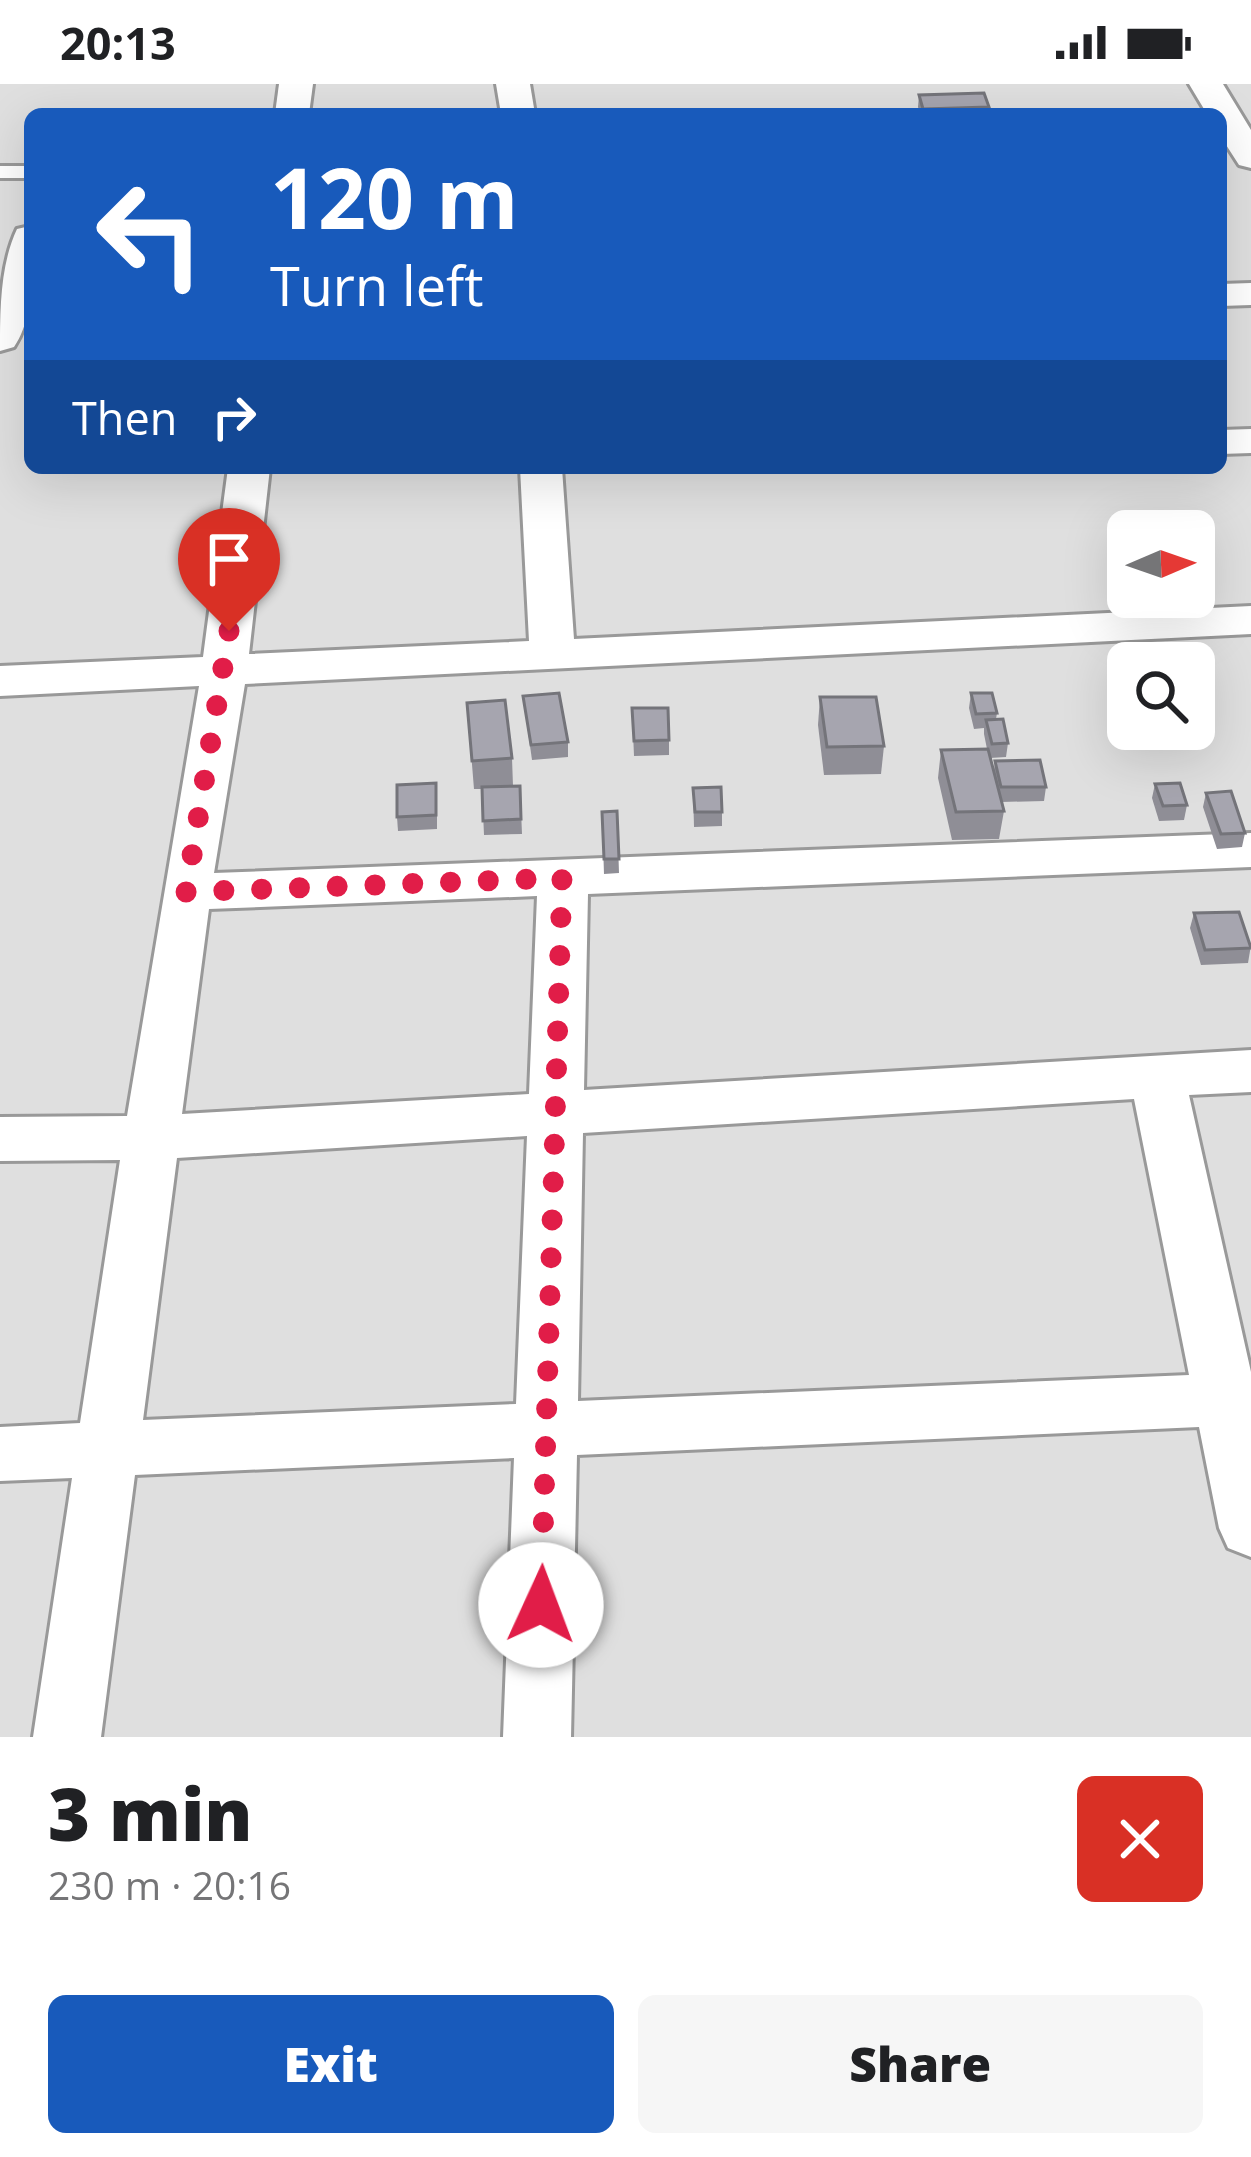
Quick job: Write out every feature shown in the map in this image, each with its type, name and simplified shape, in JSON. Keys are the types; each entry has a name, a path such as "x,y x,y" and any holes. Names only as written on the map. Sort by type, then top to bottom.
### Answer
{"street":[{"path":"1227,119 1251,158"},
{"path":"0,339 24,256"},
{"path":"67,1737 186,892 224,672 248,474"},
{"path":"541,474 552,655"},
{"path":"0,681 1251,620"},
{"path":"186,892 1251,850"},
{"path":"536,1737 562,878"},
{"path":"0,1139 151,1138 1251,1071"},
{"path":"1157,1076 1238,1399 1251,1528"},
{"path":"0,1454 1238,1399"}],"shaded area":[{"path":"0,84 1251,84 1251,1737 0,1737"}],"building":[{"path":"984,93 989,107 923,108 919,95"},
{"path":"559,693 568,742 531,745 523,696"},
{"path":"971,693 992,693 997,713 976,714"},
{"path":"820,697 876,697 884,746 827,747"},
{"path":"505,700 512,758 472,761 467,703"},
{"path":"632,708 668,708 669,740 634,741"},
{"path":"1003,719 1008,743 992,744 986,720"},
{"path":"988,749 1004,811 956,812 941,750"},
{"path":"1040,760 1046,787 1001,787 995,761"},
{"path":"436,783 436,815 397,817 397,785"},
{"path":"1180,783 1187,805 1163,806 1155,784"},
{"path":"520,786 521,819 483,821 482,787"},
{"path":"721,787 722,812 695,812 693,788"},
{"path":"1231,791 1245,833 1221,834 1206,793"},
{"path":"617,811 619,859 604,859 602,812"},
{"path":"1239,912 1251,948 1205,950 1194,913"}],"route":[{"path":"229,631 186,892 562,878 541,1605"}]}
